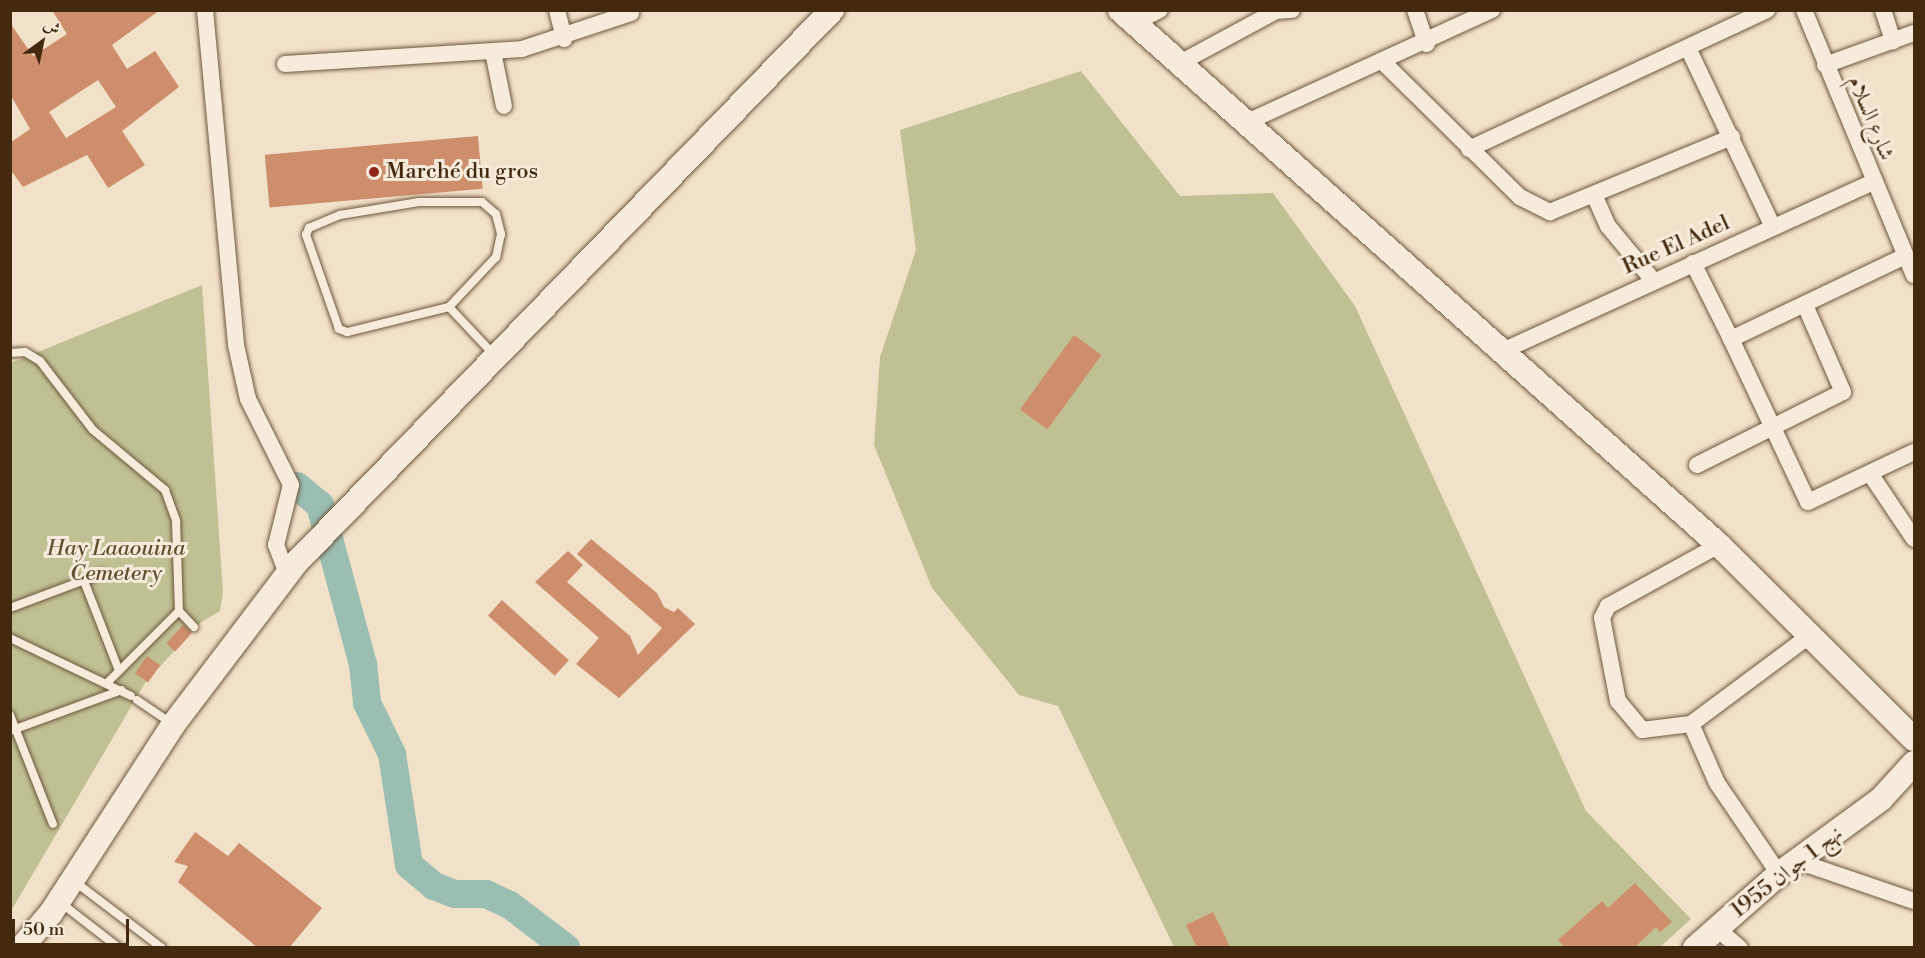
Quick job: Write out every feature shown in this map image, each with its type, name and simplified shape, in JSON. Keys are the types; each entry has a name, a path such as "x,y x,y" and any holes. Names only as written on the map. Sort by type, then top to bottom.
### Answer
{"main road":[{"path":"21,948 54,907 174,725 291,569 832,10"},
{"path":"1127,17 1498,353 1719,545 1846,666 1914,739"},
{"path":"1846,666 1914,717"},
{"name":"نهج 1 جوان 1955","path":"1881,799 1914,763"},
{"name":"نهج 1 جوان 1955","path":"1695,948 1788,868 1881,799 1914,782"},
{"path":"37,948 54,907"}],"street":[{"path":"206,10 236,345 248,399 291,485 276,545 291,569"},
{"path":"557,10 564,39"},
{"path":"1127,17 1160,10"},
{"path":"1178,64 1276,11 1292,10"},
{"path":"1415,10 1427,44"},
{"path":"1245,123 1427,44 1492,10"},
{"path":"1469,149 1767,10"},
{"name":"شارع السلام","path":"1804,10 1873,182 1911,265"},
{"path":"1883,10 1893,42"},
{"path":"285,64 493,52 564,39 631,13"},
{"path":"1825,65 1914,33"},
{"path":"1688,48 1773,227"},
{"path":"493,52 504,106"},
{"path":"1384,63 1469,149 1538,209 1558,212 1732,137"},
{"name":"Rue El Adel","path":"1498,353 1652,279 1693,263 1873,182"},
{"path":"1595,197 1608,226 1652,279"},
{"path":"1693,263 1731,339 1801,494 1811,503 1914,452"},
{"path":"1731,339 1805,305 1911,265"},
{"path":"1698,465 1843,392 1805,305"},
{"path":"1871,475 1914,539"},
{"path":"1719,545 1608,606 1602,618 1618,701 1642,730 1690,724 1812,633"},
{"path":"1690,724 1717,783 1788,868 1914,901"},
{"path":"1716,928 1740,948"}],"lane":[{"path":"419,202 482,202 496,214 501,234 496,257 449,307 347,332 339,329 306,235 309,228 340,215 419,202"},
{"path":"449,307 496,358"},
{"path":"10,353 25,352 40,361 93,430 165,490 176,522 179,611 194,627"},
{"path":"10,608 103,573"},
{"path":"84,581 118,668"},
{"path":"108,682 118,668 179,611"},
{"path":"10,638 108,682 174,725"},
{"path":"13,730 122,690"},
{"path":"10,715 13,730 52,824"},
{"path":"72,880 162,948"},
{"path":"54,907 119,948"}],"green space":[{"path":"1081,71 1180,196 1273,193 1355,306 1586,811 1691,919 1660,947 1174,947 1058,706 1019,695 932,588 874,445 880,357 916,250 900,130"},
{"name":"Hay Laaouina Cemetery","path":"202,285 223,592 220,611 200,623 145,683 11,911 11,363"}],"building":[{"path":"52,10 160,10 112,45 127,69 155,51 179,87 122,131 145,165 108,188 87,155 23,187 10,169 10,143 30,129 10,94 10,23 33,56 67,34","holes":["98,80 116,107 66,138 49,112"]},
{"name":"Marché du gros","path":"478,136 483,189 269,207 265,155"},
{"path":"1074,335 1102,355 1047,429 1020,409"},
{"path":"591,539 657,593 664,607 674,612 678,608 695,624 619,698 576,664 599,638 535,582 568,551 583,565 567,582 630,636 638,655 662,628 577,554"},
{"path":"502,600 569,660 555,676 488,616"},
{"path":"183,625 192,633 175,652 166,644"},
{"path":"147,656 160,665 148,682 135,673"},
{"path":"195,832 228,856 239,843 322,908 289,948 258,948 178,882 188,866 174,862"},
{"path":"1635,883 1672,922 1660,932 1656,927 1634,948 1565,948 1558,940 1602,901 1608,908"},
{"path":"1213,912 1230,948 1197,948 1186,925"}],"waterway":[{"path":"297,486 320,505 363,664 367,703 392,754 409,865 434,886 455,894 486,894 510,905 566,948"}],"place":[{"name":"Marché du gros","path":"374,172"}]}
